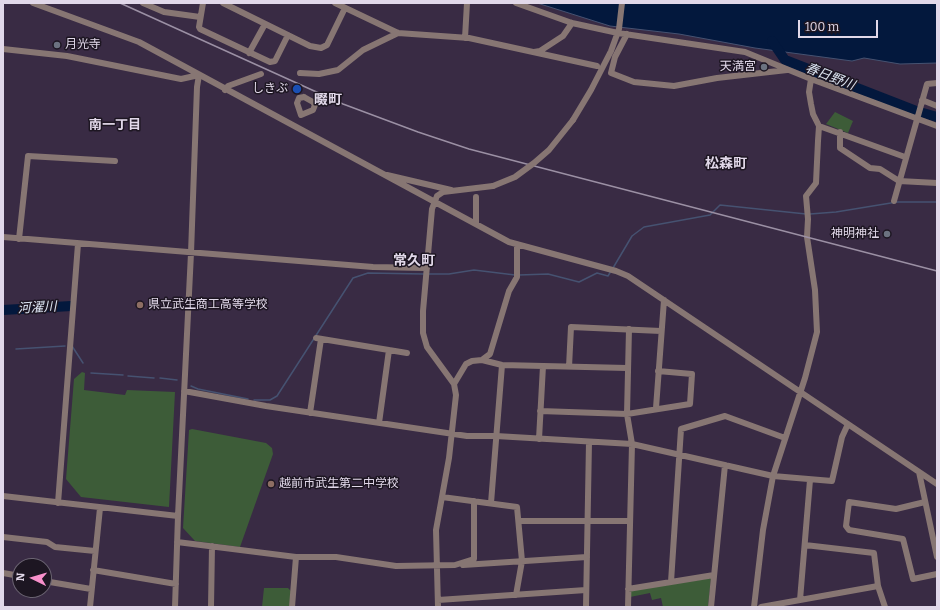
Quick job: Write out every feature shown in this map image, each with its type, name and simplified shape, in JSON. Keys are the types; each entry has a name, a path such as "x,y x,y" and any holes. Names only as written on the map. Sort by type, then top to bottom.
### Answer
{"street":[{"path":"33,3 139,42 225,90 517,245 608,269 628,276 937,484"},
{"path":"143,3 164,12 200,18"},
{"path":"202,3 200,29 270,62 276,61 288,35"},
{"path":"224,3 310,46 324,48 345,8"},
{"path":"335,3 398,33 464,38 597,66"},
{"path":"464,38 467,3"},
{"path":"516,3 572,23 627,34 745,52 811,79 937,126"},
{"path":"383,174 394,175 453,190 470,190 493,186 515,177 534,164 550,150 573,120 605,65 618,31 622,3"},
{"path":"530,52 540,51 548,46 568,31 572,23"},
{"path":"249,53 264,24"},
{"path":"300,73 319,74 338,70 363,50 398,33"},
{"path":"627,34 615,57 610,73 634,82 674,86 717,78 788,70"},
{"path":"3,49 68,56 181,79 199,75"},
{"path":"225,90 228,86 260,74"},
{"path":"175,607 197,87 199,75"},
{"path":"754,607 763,530 773,476 800,392 817,332 815,290 806,237 808,219 806,196 816,183 818,126 810,104 809,92 811,79"},
{"path":"894,201 905,157 927,84 937,83"},
{"path":"922,103 937,106"},
{"path":"296,127 301,115"},
{"path":"818,126 840,132 905,157"},
{"path":"840,132 840,148 870,168 880,170 899,181 937,183"},
{"path":"19,238 28,156 115,161"},
{"path":"438,607 436,530 449,458 456,395 454,384 427,347 423,333 426,277 434,201 440,194 453,190"},
{"path":"476,197 476,224"},
{"path":"3,237 373,267 427,269"},
{"path":"58,503 78,244"},
{"path":"482,360 490,354 509,291 517,277 517,245"},
{"path":"656,408 664,300"},
{"path":"569,366 571,327 661,331"},
{"path":"628,607 632,444 627,414 629,329"},
{"path":"310,413 319,338 407,352"},
{"path":"379,423 389,350"},
{"path":"454,384 466,364 472,361 482,360 502,365 627,368"},
{"path":"491,503 502,365"},
{"path":"539,439 543,366"},
{"path":"540,411 627,414 656,408 690,404 692,374 658,371"},
{"path":"184,391 310,413 467,436 496,436 632,444 773,476 810,480 832,481 842,437 848,424"},
{"path":"671,582 681,429 725,416 785,438"},
{"path":"586,607 589,442"},
{"path":"711,607 725,465"},
{"path":"919,472 937,557"},
{"path":"800,600 810,480"},
{"path":"3,496 178,516"},
{"path":"442,497 517,507 522,561 516,595"},
{"path":"455,565 474,559 474,501"},
{"path":"925,502 896,509 849,502 846,526 849,530 903,539 912,579 937,574"},
{"path":"90,607 100,508"},
{"path":"518,521 630,521"},
{"path":"3,537 47,542 55,547 95,551"},
{"path":"177,542 296,557 336,557 396,566 437,566 587,557"},
{"path":"805,545 874,553 878,586 885,607"},
{"path":"211,607 212,546"},
{"path":"292,607 296,557"},
{"path":"93,570 176,584"},
{"path":"628,589 714,575"},
{"path":"52,582 91,589"},
{"path":"761,607 878,586"},
{"path":"438,600 586,590"}],"green space":[{"path":"835,112 853,121 848,133 826,124"},
{"path":"82,372 85,373 84,390 125,395 127,390 175,392 169,507 81,497 66,479 74,379"},
{"path":"192,429 266,443 272,448 273,454 240,547 195,541 183,528 189,430"},
{"path":"711,578 708,607 663,607 661,598 652,600 650,593 630,597 630,591"},
{"path":"264,588 288,588 291,591 290,607 262,607"}],"water":[{"path":"537,3 937,3 937,63 900,64 864,58 852,61 755,48 679,34 610,26"}],"waterway":[{"name":"春日野川","path":"772,41 785,60 916,111 937,117"},
{"path":"810,214 836,212 897,202 937,202"},
{"path":"613,268 632,236 644,227 710,215 720,205 806,214"},
{"path":"428,274 449,274 474,270 515,275"},
{"path":"519,275 548,274 579,282 597,273 608,276 611,271"},
{"path":"254,400 270,400 277,396 353,278 368,273 424,274"},
{"name":"河濯川","path":"3,310 71,306"},
{"path":"16,349 65,346"},
{"path":"72,346 83,363"},
{"path":"91,373 123,375"},
{"path":"128,376 154,378"},
{"path":"160,378 177,380"},
{"path":"191,386 198,389 248,399"}],"railway":[{"path":"120,3 343,104 469,149 937,271"}],"place":[{"name":"月光寺","path":"57,45"},
{"name":"天満宮","path":"764,67"},
{"name":"しきぶ","path":"297,89"},
{"name":"神明神社","path":"887,234"},
{"name":"県立武生商工高等学校","path":"140,305"},
{"name":"越前市武生第二中学校","path":"271,484"}],"district":[{"name":"畷町","path":"328,100"},
{"name":"南一丁目","path":"115,125"},
{"name":"松森町","path":"726,164"},
{"name":"常久町","path":"414,261"}]}
